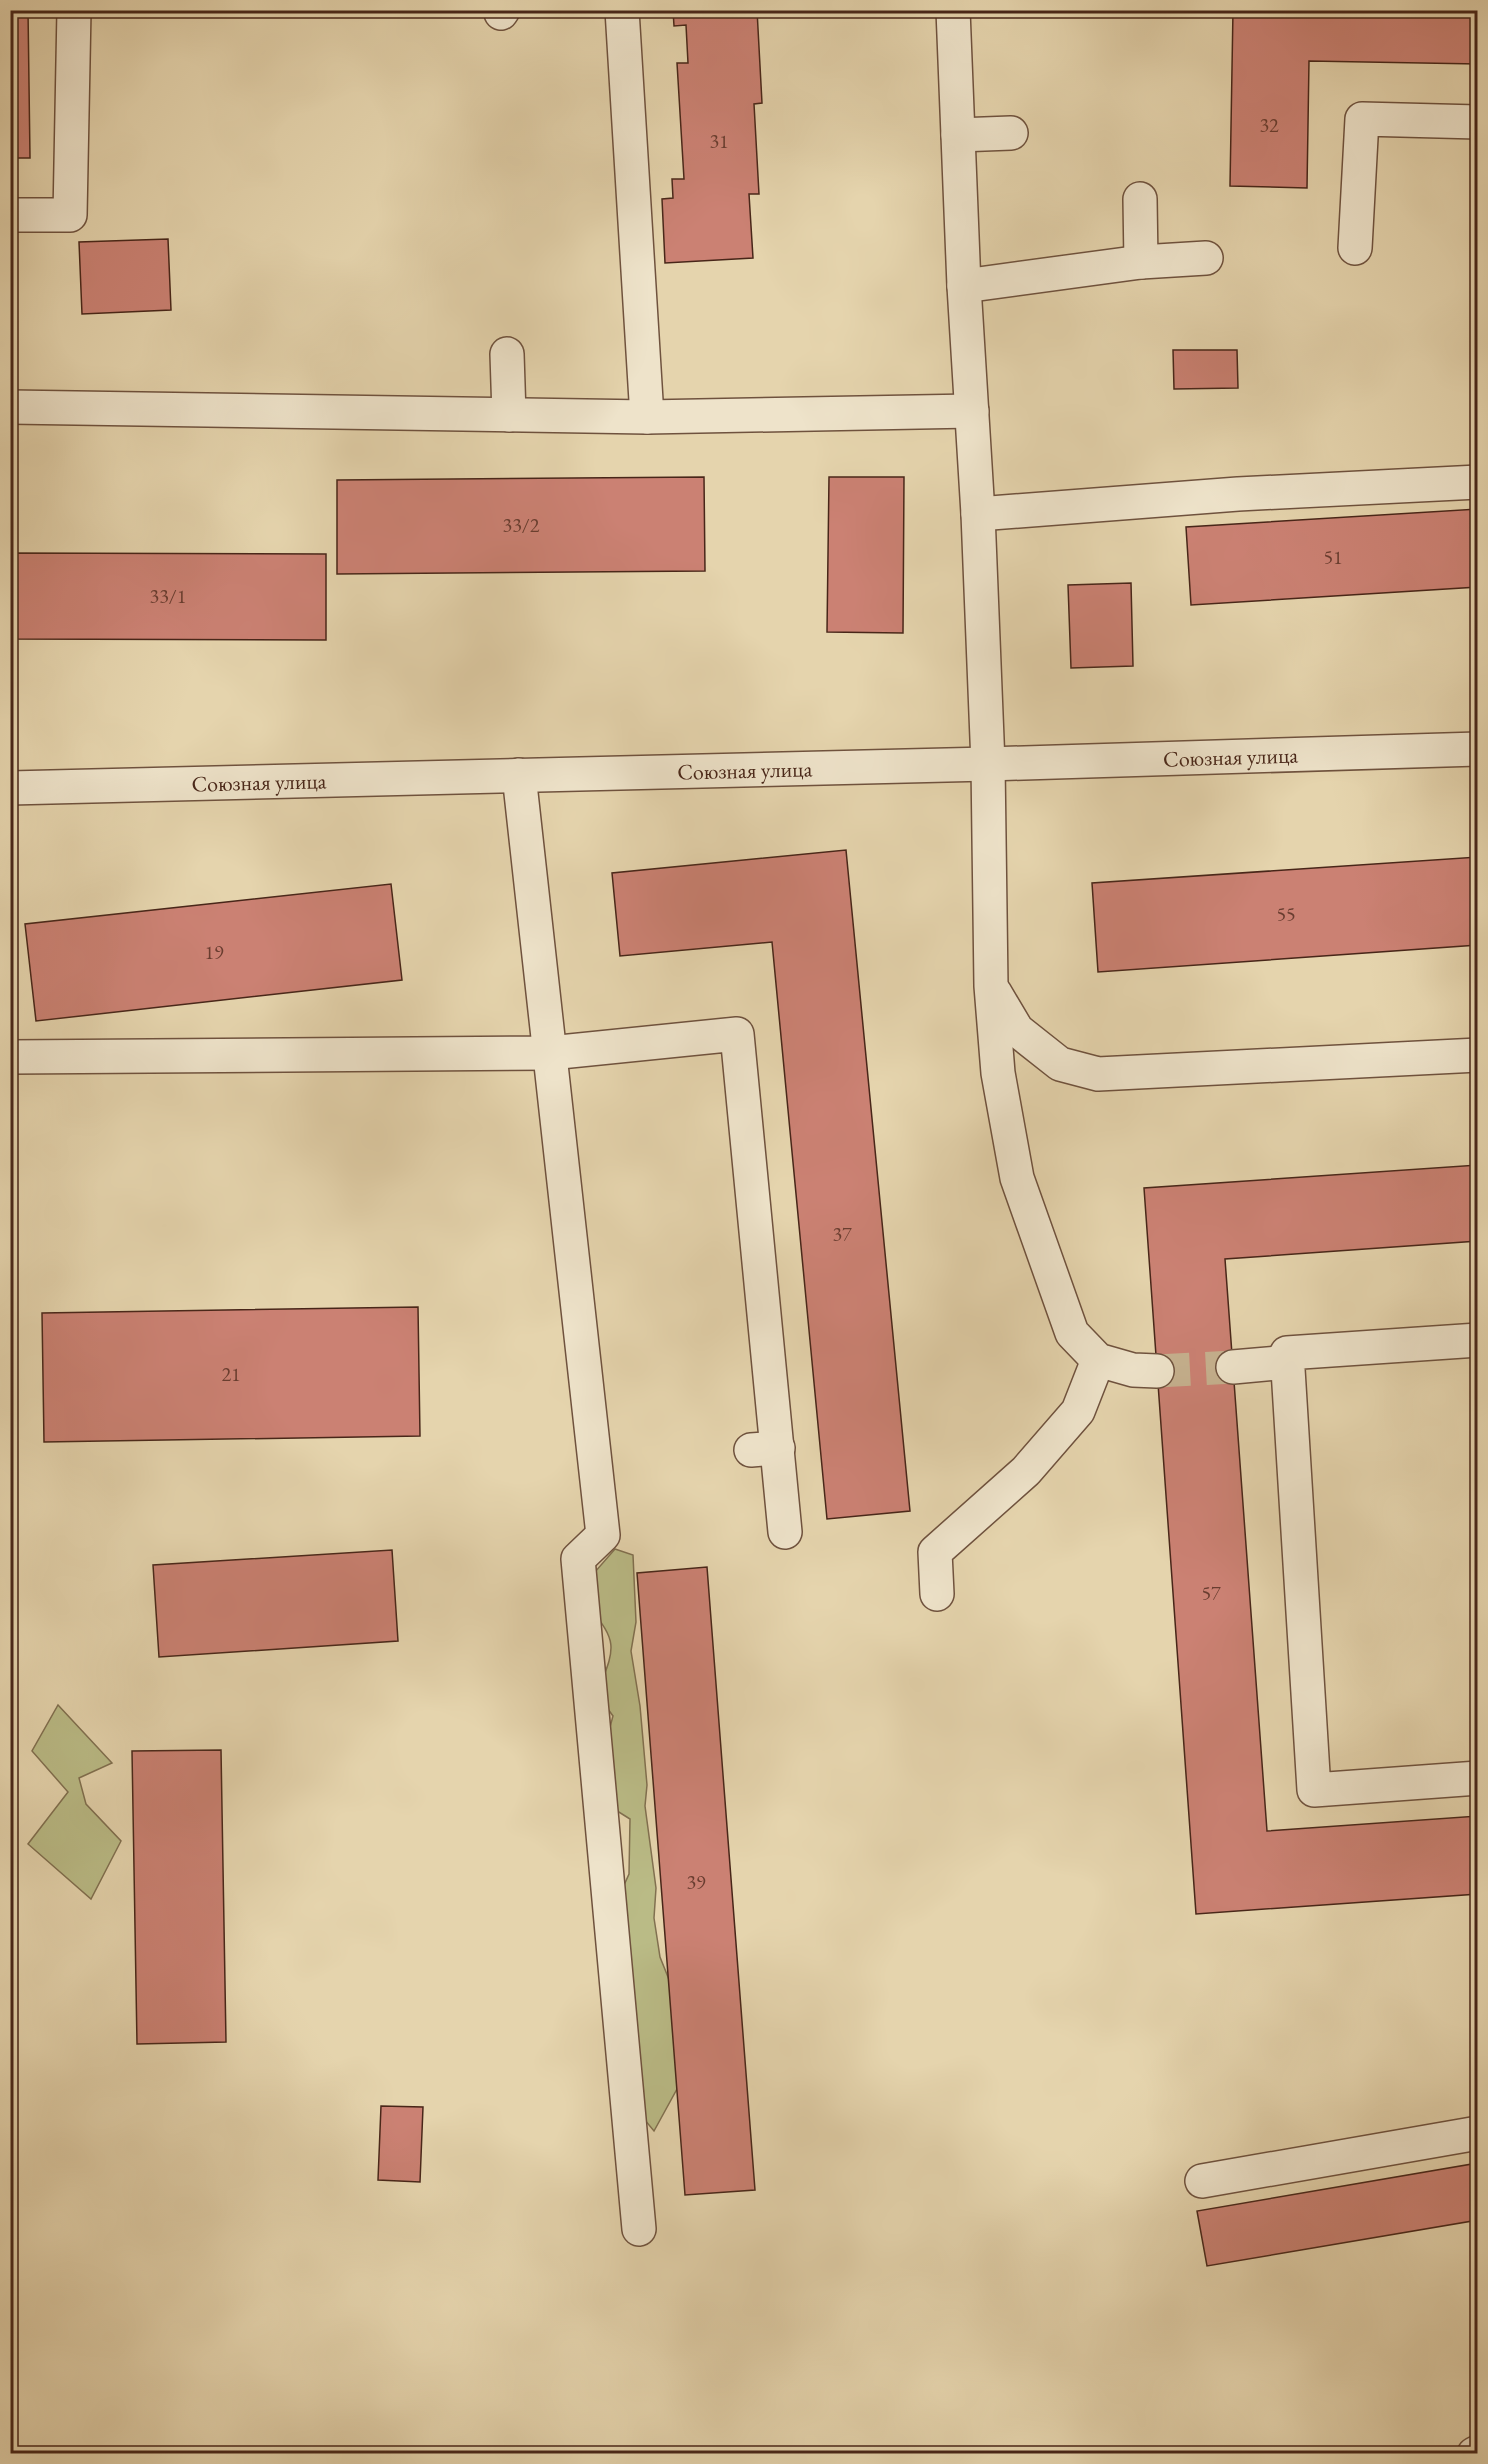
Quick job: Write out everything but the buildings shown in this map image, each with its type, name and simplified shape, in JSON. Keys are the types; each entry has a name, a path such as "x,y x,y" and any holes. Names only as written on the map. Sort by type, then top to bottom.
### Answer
{"street":[{"path":"10,215 70,215 74,10"},
{"path":"622,10 647,417"},
{"path":"952,10 964,286 978,514 988,764 991,986 998,1073 1017,1178 1072,1333 1098,1360 1133,1370 1157,1371"},
{"path":"1355,248 1362,119 1478,122"},
{"path":"958,135 1011,133"},
{"path":"1140,199 1141,262"},
{"path":"964,286 1141,262 1206,258"},
{"path":"507,354 509,415"},
{"path":"10,407 647,417 972,411"},
{"path":"978,514 1236,483 1478,482"},
{"name":"Союзная улица","path":"10,788 988,764 1478,749"},
{"path":"519,775 550,1053 608,1466 603,1535 578,1559 639,2229"},
{"path":"991,986 1017,1030 1060,1064 1098,1074 1170,1076 1478,1055"},
{"path":"10,1058 550,1053 737,1034 765,1449 785,1532"},
{"path":"1478,1340 1287,1353 1314,1790 1478,1778"},
{"path":"937,1594 935,1552 1026,1471 1078,1411 1098,1360"},
{"path":"1233,1367 1288,1362"},
{"path":"1202,2181 1478,2133"}],"green space":[{"path":"615,1549 633,1555 636,1622 631,1651 640,1706 647,1785 645,1806 656,1888 654,1918 660,1957 684,2017 683,2078 654,2131 634,2107 616,1903 629,1874 630,1819 606,1804 602,1757 613,1716 597,1694 610,1658 610,1640 606,1630 589,1608 594,1573"},
{"path":"58,1705 112,1763 79,1778 86,1804 121,1841 91,1899 28,1844 68,1792 32,1751"}],"tunnel":[{"path":"1157,1371 1233,1367"}]}
